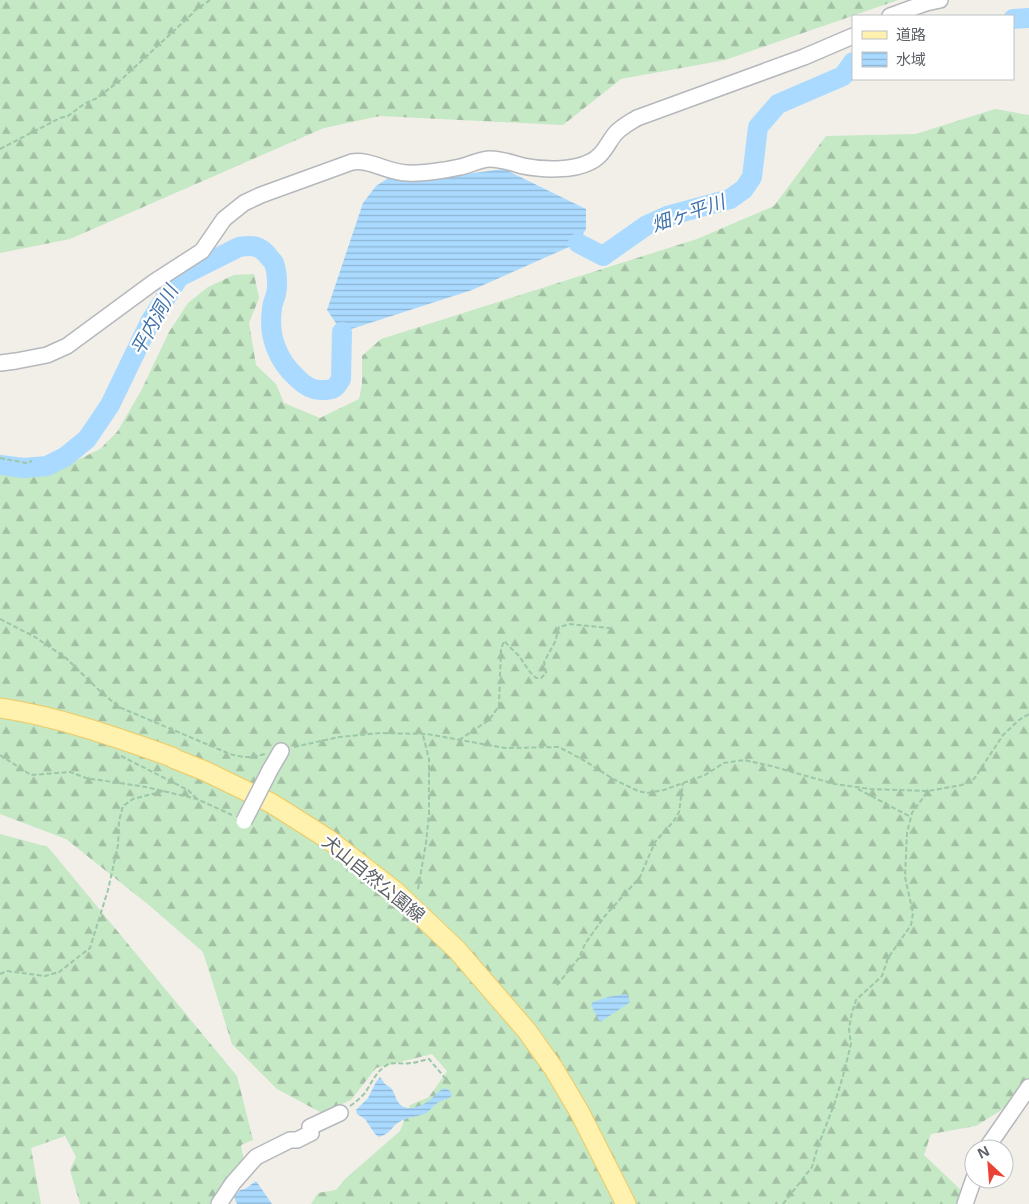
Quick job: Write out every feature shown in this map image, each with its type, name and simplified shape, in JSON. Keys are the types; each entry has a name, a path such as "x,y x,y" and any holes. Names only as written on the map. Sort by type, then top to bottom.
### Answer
{"main road":[{"name":"犬山自然公園線","path":"0,708 44,716 108,734 205,771 279,808 328,839 395,890 457,950 527,1031 554,1069 580,1113 626,1204"}],"street":[{"path":"893,15 940,0"},
{"path":"0,363 46,355 67,346 154,282 202,250 224,219 244,203 262,196 352,162 361,161 388,170 407,173 459,168 488,159 550,169 575,167 589,163 599,157 616,134 624,126 637,118 804,57 852,36"},
{"path":"244,821 281,751"},
{"path":"993,1139 1029,1087"},
{"path":"219,1204 256,1157 290,1140 297,1140 311,1133 310,1127 340,1113"},
{"path":"965,1204 970,1189"}],"path":[{"path":"0,149 60,118 68,116 84,104 97,98 124,78 194,11 210,0"},
{"path":"0,458 26,462 32,461"},
{"path":"0,619 35,637 66,658 102,693 119,706 230,754 251,758 339,737 380,733 423,734 505,748 558,747 585,761 612,779 647,793 664,790 705,775 724,763 744,760 835,784 879,790 928,791 962,785 974,780 1004,735 1018,720 1029,714"},
{"path":"459,740 489,720 499,706 501,649 504,641 519,656 530,672 536,678 541,678 546,673 544,662 555,642 558,627 570,624 610,628"},
{"path":"418,889 429,814 429,759 423,734"},
{"path":"0,755 31,775 70,772 86,778 197,798 244,821"},
{"path":"122,756 188,790 197,798"},
{"path":"557,985 579,958 584,944 604,917 640,877 655,842 680,812 683,783"},
{"path":"856,787 911,817"},
{"path":"0,974 7,971 45,976 59,972 90,948 108,890 118,845 119,821 123,806 133,799 164,791"},
{"path":"783,1204 812,1167 843,1076 851,1044 849,1029 856,1000 882,976 888,958 912,925 913,914 905,877 907,833 912,813 928,791"},
{"path":"340,1113 357,1101 377,1074 386,1066 395,1062 401,1064 413,1063 429,1058 450,1084"}],"green space":[{"path":"0,0 898,0 725,60 621,79 563,125 380,116 324,128 70,239 0,253"},
{"path":"995,109 1029,115 1029,1081 1014,1102 976,1126 931,1134 924,1155 963,1192 958,1204 311,1204 318,1193 336,1190 345,1179 400,1131 410,1105 429,1097 447,1071 432,1054 376,1068 351,1100 322,1113 277,1089 232,1044 203,952 150,906 66,839 0,814 0,474 47,475 100,449 117,432 141,391 169,332 188,303 208,287 234,275 254,274 259,298 249,323 256,365 276,384 284,403 320,418 359,399 362,385 362,356 381,339 697,239 774,206 826,136 916,134"},
{"path":"0,834 48,847 237,1076 253,1140 241,1145 244,1162 214,1204 80,1204 70,1170 76,1157 65,1136 31,1148 41,1204 0,1204"}],"water":[{"path":"504,169 586,209 586,229 578,243 472,290 342,332 327,310 363,203 376,186 390,177 427,179"},
{"path":"625,994 628,995 630,1002 600,1022 591,1005 593,1002"},
{"path":"380,1077 392,1090 398,1102 409,1108 422,1105 445,1088 452,1095 448,1099 437,1103 424,1114 398,1123 386,1134 379,1137 365,1119 357,1114 356,1110 368,1098"},
{"path":"256,1181 272,1204 237,1204 234,1197 240,1190 245,1189"}],"waterway":[{"name":"畑ヶ平川","path":"1014,19 1029,18"},
{"name":"畑ヶ平川","path":"578,243 603,256 647,225 667,216 730,199 744,189 752,177 758,127 778,104 843,76 852,63"},
{"name":"平内洞川","path":"0,465 24,468 47,466 65,457 87,439 110,405 150,322 179,277 239,247 252,246 259,248 274,263 277,282 271,319 273,338 284,363 299,380 310,388 328,390 333,389 339,383 341,379 342,332"}]}
